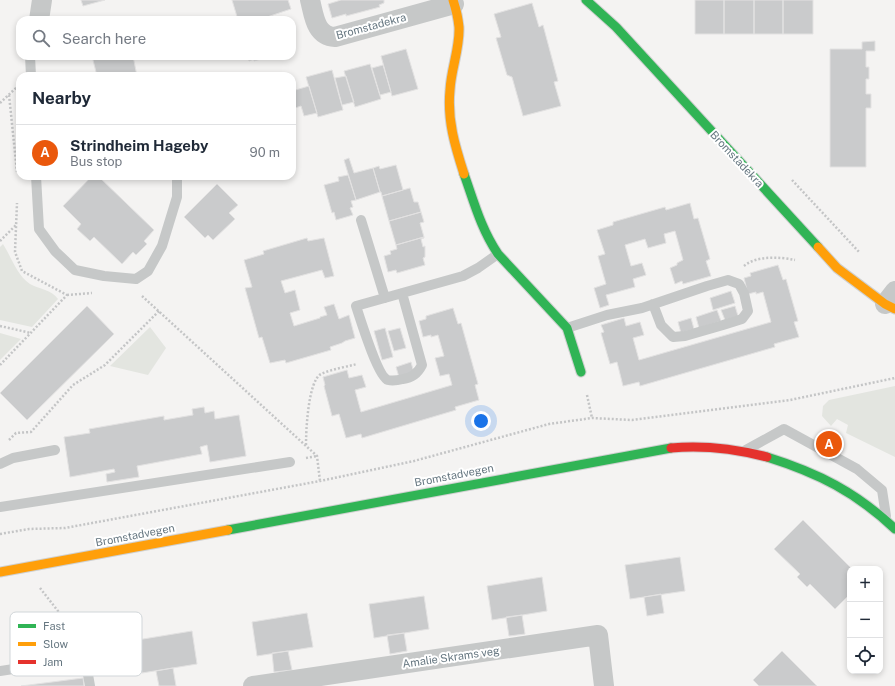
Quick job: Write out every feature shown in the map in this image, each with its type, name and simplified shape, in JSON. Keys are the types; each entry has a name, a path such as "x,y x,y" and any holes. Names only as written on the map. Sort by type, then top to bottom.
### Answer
{"street":[{"path":"40,16 42,0"},
{"name":"Bromstadekra","path":"310,0 317,27 328,37 335,37 454,2 459,22 459,43 448,103 450,123 455,147 481,224 489,241 498,254 567,328 581,372"},
{"name":"Bromstadekra","path":"586,0 616,27 837,268 892,301"},
{"name":"Bromstadvegen","path":"1,568 630,455 689,447 744,451 791,465 839,485 866,502 895,529"},
{"name":"Amalie Skrams veg","path":"253,686 598,635 604,686"}],"lane":[{"path":"30,60 31,72"},
{"path":"36,180 39,229 55,251 75,270 104,276 136,279 148,271 162,246 176,197 177,180"},
{"path":"361,220 385,298"},
{"path":"402,293 422,365 419,373 407,379 387,380 383,377 375,359 356,306 385,298 402,293 463,276 478,268 498,254"},
{"path":"567,328 607,315 642,308 653,304 706,286 728,280 739,284 744,293 748,311 742,319 685,336 673,336 661,325 653,304"},
{"path":"744,451 784,429 857,469 882,490 887,520"},
{"path":"0,464 13,458 55,450"},
{"path":"0,507 290,462"},
{"path":"0,671 10,669"},
{"path":"89,676 90,686"}],"path":[{"path":"0,103 16,87"},
{"path":"8,95 16,157"},
{"path":"18,196 15,252 22,271 67,295 98,293"},
{"path":"0,241 16,225"},
{"path":"728,280 748,263 766,258 800,260"},
{"path":"0,366 67,295"},
{"path":"142,296 317,456 320,481"},
{"path":"16,433 31,432 74,385 105,365 159,311"},
{"path":"0,326 31,333"},
{"path":"306,446 310,398 316,381 320,375 375,359"},
{"path":"0,534 29,529 65,528 320,481 414,461 549,424 592,418 632,420 790,400 895,378"},
{"path":"39,586 59,612"}],"shaded area":[{"path":"3,244 21,276 25,280 30,284 52,294 58,299 32,327 0,320 0,247"},
{"path":"150,327 166,348 148,375 110,366"},
{"path":"0,333 21,339 0,360"},
{"path":"895,386 895,457 846,433 848,425 837,419 831,426 822,416 823,406 829,400"}],"building":[{"path":"81,0 105,0 83,6"},
{"path":"232,0 288,0 291,9 270,16 237,16"},
{"path":"341,0 384,0 384,3 379,5 380,7 332,18 328,4"},
{"path":"695,0 724,0 724,34 695,34"},
{"path":"724,0 754,0 754,34 724,34"},
{"path":"754,0 783,0 783,34 754,34"},
{"path":"783,0 813,0 813,34 783,34"},
{"path":"532,3 539,27 543,25 558,81 554,82 561,106 523,116 512,77 507,75 496,38 501,37 494,14"},
{"path":"875,41 875,51 866,51 866,67 869,67 869,79 866,79 866,94 871,94 871,108 866,108 866,167 830,167 830,49 862,49 862,42"},
{"path":"406,49 418,89 392,96 381,56"},
{"path":"93,60 134,60 136,72 96,72"},
{"path":"370,64 381,99 355,107 344,71"},
{"path":"383,65 391,92 380,95 372,68"},
{"path":"332,70 343,110 318,117 306,77"},
{"path":"346,76 354,102 342,105 335,78"},
{"path":"309,86 317,113 304,116 301,106 296,108 296,90"},
{"path":"349,158 354,173 373,168 380,192 356,200 344,160"},
{"path":"396,165 403,190 382,196 373,168 379,166 380,169"},
{"path":"348,175 356,200 351,201 353,207 350,208 353,215 336,220 334,212 332,213 324,185 339,181 338,177"},
{"path":"88,180 102,180 154,230 144,241 147,244 136,255 133,252 122,264 94,237 90,241 77,229 81,224 63,206"},
{"path":"217,184 238,205 229,213 235,219 213,240 208,235 205,238 184,217"},
{"path":"410,188 414,202 418,202 421,212 389,221 382,196"},
{"path":"690,203 694,219 698,218 710,259 706,261 711,276 683,284 682,281 675,284 670,268 683,260 675,231 664,234 666,243 648,248 645,239 625,245 631,266 642,263 646,275 633,279 635,287 606,295 609,305 600,308 594,288 606,284 598,256 605,254 597,230 613,225 613,222 665,207 666,210"},
{"path":"421,212 424,222 420,223 424,237 396,245 389,221"},
{"path":"424,237 421,239 423,247 425,246 425,257 423,258 425,265 397,273 396,270 388,272 384,256 391,254 390,251 397,249 396,245"},
{"path":"307,238 308,241 324,238 334,276 325,278 322,270 281,281 285,293 295,290 300,310 290,313 294,326 327,315 324,307 334,304 339,319 349,315 355,338 330,347 331,350 286,363 285,360 270,363 262,337 259,338 245,288 252,287 244,260 264,254 263,251"},
{"path":"778,265 783,280 786,279 798,321 794,322 799,337 774,344 775,347 640,386 639,382 623,386 617,362 610,364 601,333 604,332 601,325 624,318 626,326 640,322 644,335 633,338 639,360 771,322 763,292 748,294 744,278 751,276 750,273"},
{"path":"731,291 735,303 713,310 710,298"},
{"path":"87,306 114,334 27,420 0,393"},
{"path":"735,306 738,316 725,320 721,310"},
{"path":"453,308 458,324 461,323 478,384 475,385 479,400 455,407 456,410 362,438 361,434 346,438 339,414 332,416 323,377 347,370 349,378 362,375 366,387 355,390 361,412 452,385 449,374 440,376 435,358 444,356 438,335 423,337 419,321 426,319 426,316"},
{"path":"717,310 721,321 699,328 696,317"},
{"path":"691,318 694,329 681,333 678,322"},
{"path":"385,328 393,357 382,360 374,331"},
{"path":"400,328 406,348 394,351 388,331"},
{"path":"411,362 414,373 399,377 396,367"},
{"path":"204,407 205,413 214,411 215,419 239,415 246,456 210,462 207,445 200,447 202,454 137,466 139,477 107,482 106,474 115,472 114,469 70,477 64,437 90,433 89,429 164,416 164,420 193,415 192,409"},
{"path":"803,520 849,566 847,566 847,597 835,609 810,584 807,587 797,577 800,574 774,549"},
{"path":"680,557 685,591 630,599 625,565"},
{"path":"542,577 547,611 492,620 487,586"},
{"path":"661,594 664,613 647,616 644,597"},
{"path":"424,596 429,629 374,638 369,604"},
{"path":"307,613 313,647 257,656 252,622"},
{"path":"522,615 525,634 509,636 506,617"},
{"path":"192,631 197,664 142,673 142,639"},
{"path":"404,633 407,651 390,654 387,635"},
{"path":"288,651 292,670 274,672 272,653"},
{"path":"782,651 817,686 759,686 753,680"},
{"path":"173,668 176,686 159,686 156,671"},
{"path":"83,678 84,686 21,686"}],"traffic: fast":[{"path":"586,0 616,27 818,247"},
{"path":"464,174 478,215 492,245 498,254 567,328 581,372"},
{"path":"228,530 671,448"},
{"path":"767,457 786,463 836,485 866,504 895,529"}],"traffic: slow":[{"path":"453,0 458,20 459,35 449,101 455,143 464,174"},
{"path":"818,247 837,268 885,304 895,309"},
{"path":"0,572 228,530"}],"traffic: jam":[{"path":"671,448 719,448 767,457"}],"place":[{"name":"Strindheim Hageby","path":"829,444"}]}
